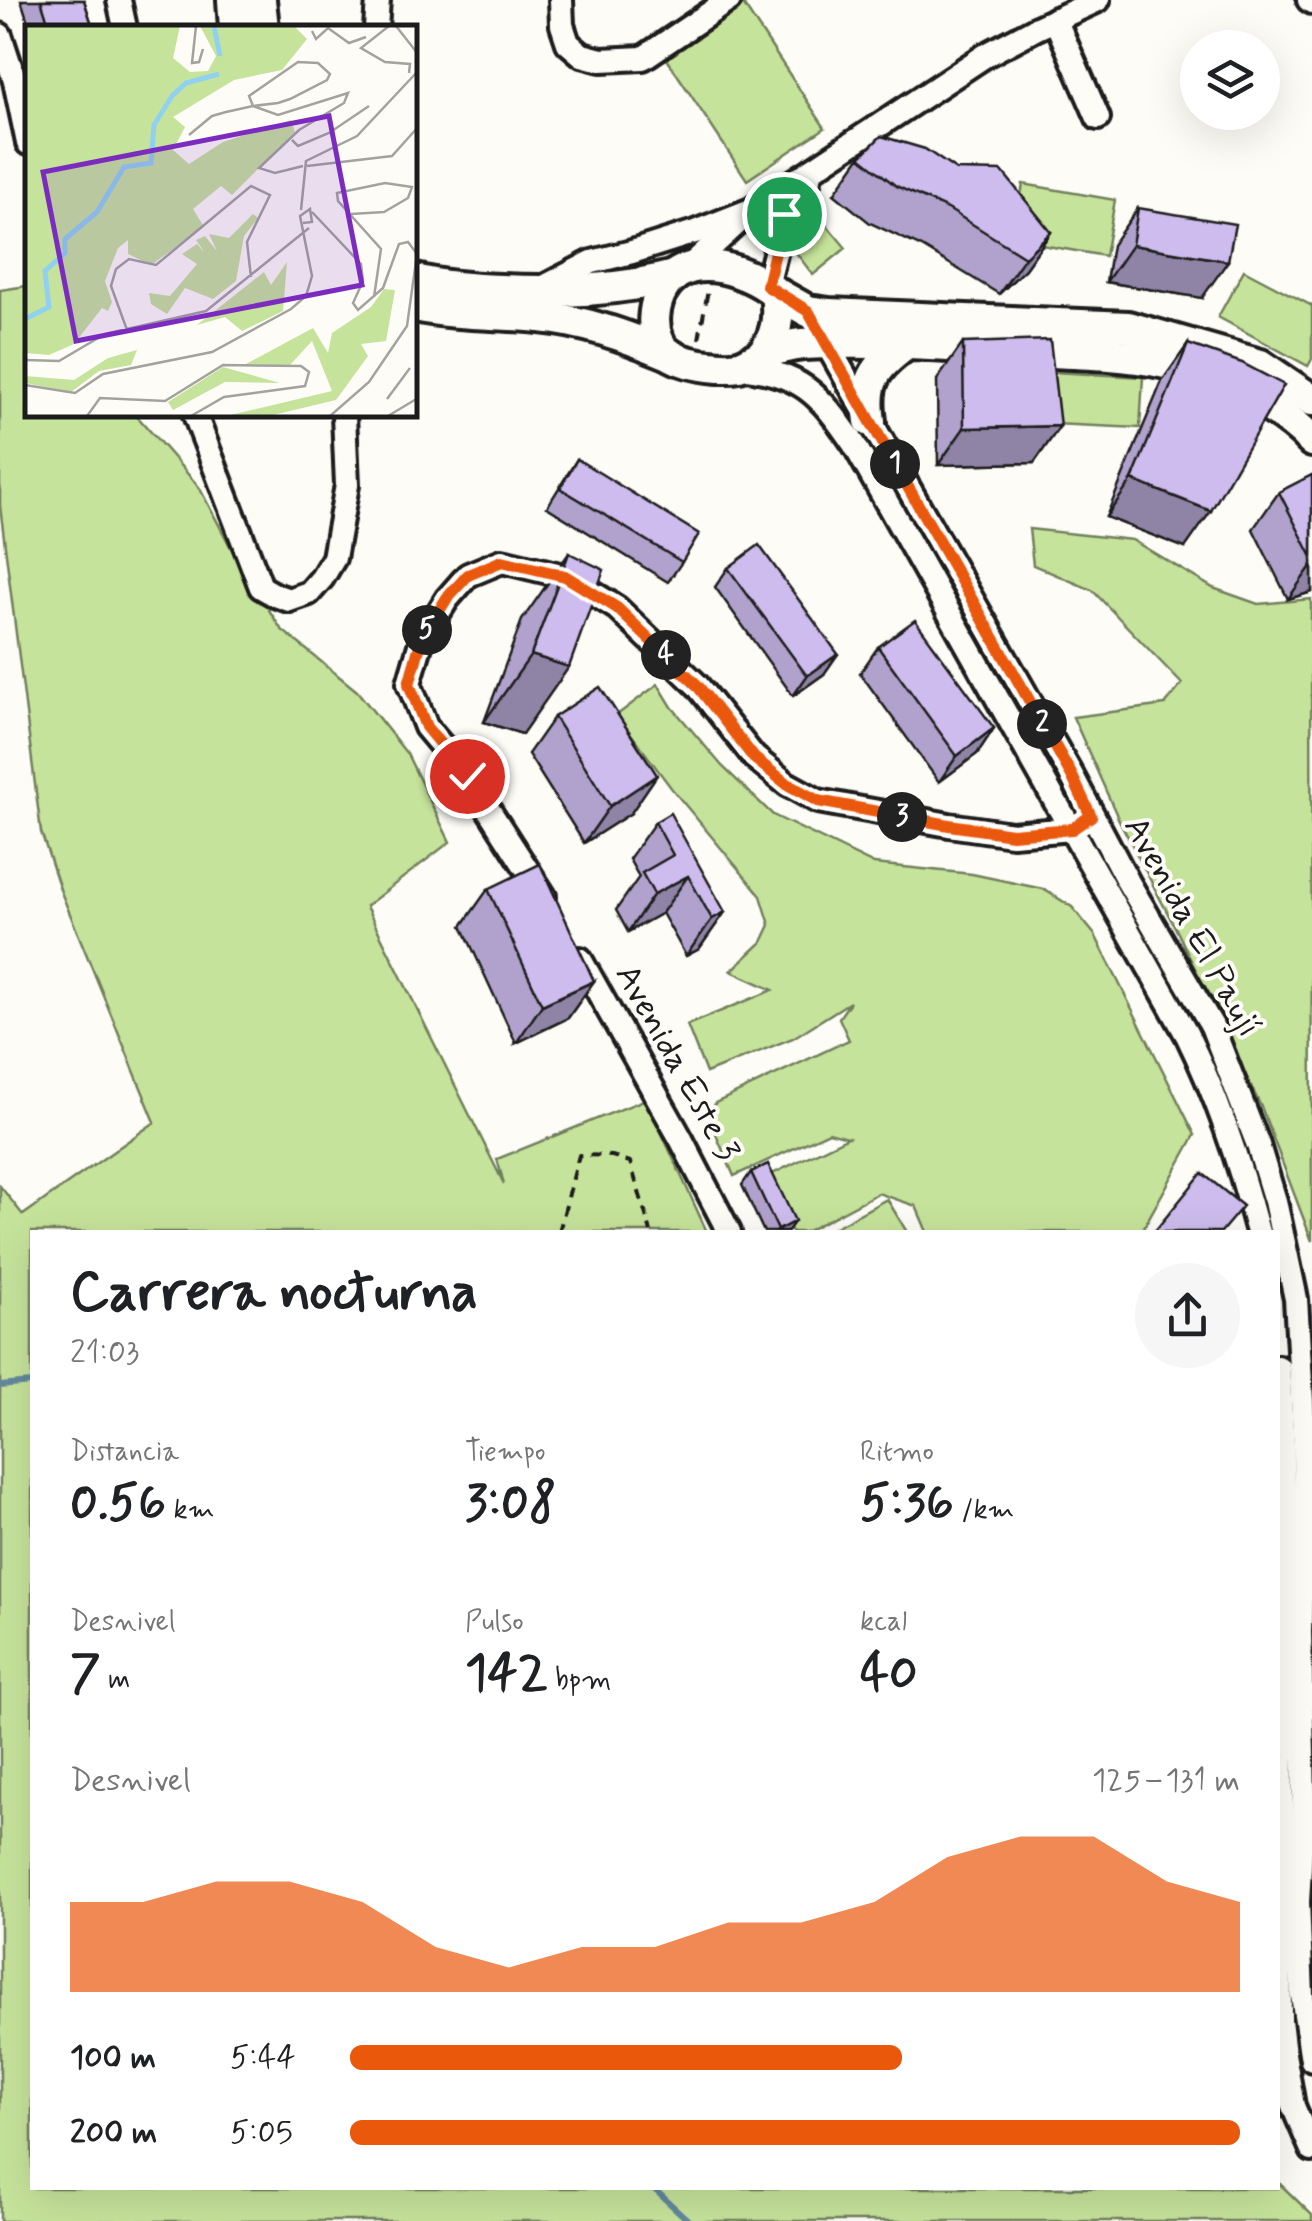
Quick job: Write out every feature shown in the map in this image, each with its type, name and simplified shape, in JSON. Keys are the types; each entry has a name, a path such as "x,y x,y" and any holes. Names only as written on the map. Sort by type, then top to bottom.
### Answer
{"main road":[{"path":"232,0 235,25"},
{"path":"260,0 263,25"},
{"path":"1312,400 1260,365 1128,328 808,311 748,276 713,266 667,281 654,314 656,337 707,366 750,361 802,344 1101,355 1168,363 1270,406 1312,440"},
{"path":"418,280 535,292 606,289 691,273"},
{"path":"750,361 770,345 776,334 778,314 771,289"},
{"path":"418,306 469,315 581,323 682,351"},
{"path":"870,420 868,393 874,374 904,346"}],"street":[{"path":"119,0 124,25"},
{"path":"376,25 378,0"},
{"path":"561,0 562,25 568,43 582,56 601,60 643,58 729,0"},
{"path":"535,292 592,262 695,232 751,210 986,55 1098,0"},
{"path":"1055,19 1098,118"},
{"path":"0,35 25,129"},
{"path":"771,289 784,214 825,162"},
{"path":"691,273 751,210"},
{"name":"Avenida El Paují","path":"808,311 1062,759 1082,822 1201,1064 1236,1156 1257,1230"},
{"name":"Avenida El Paují","path":"750,361 758,368 792,378 820,398 854,444 1082,822 1212,1026 1258,1145 1275,1201 1296,1299 1305,1451 1300,1632 1280,1898"},
{"path":"196,418 262,587 289,600 309,593 334,558 346,485 344,418"},
{"name":"Avenida Este 3","path":"728,1230 681,1138 532,874 467,776 426,727 409,684 422,638 447,598 468,575 502,561 565,576 617,608 697,685 754,758 787,784 818,801 1012,834 1082,822"},
{"name":"Avenida El Paují","path":"1280,1399 1280,1740 1298,1902 1302,1995 1312,2060"},
{"name":"Avenida El Paují","path":"1280,1947 1287,2080 1293,2106 1312,2150"}],"path":[{"path":"682,351 691,273"},
{"path":"560,1230 579,1155 612,1156 630,1162 649,1230"}],"green space":[{"path":"741,1 825,128 747,180 663,53"},
{"path":"1023,184 1115,200 1105,256 1013,240"},
{"path":"826,224 846,248 813,275 794,250"},
{"path":"1244,270 1312,306 1312,359 1308,366 1218,317"},
{"path":"25,286 25,418 139,418 199,487 237,559 281,629 357,691 407,754 450,842 366,906 504,1184 497,1159 646,1099 706,1230 30,1230 30,2190 1280,2190 1280,2184 1312,2215 1312,2221 0,2221 0,1186 23,1215 155,1122 61,892 41,832 0,506 0,290"},
{"path":"1034,371 1143,377 1140,428 1031,423"},
{"path":"1029,529 1132,540 1213,588 1258,604 1311,599 1312,1241 1262,1109 1118,818 1073,717 1165,705 1182,684 1092,590 1033,565"},
{"path":"658,684 672,707 722,766 773,815 874,864 972,874 1043,889 1072,907 1095,935 1195,1135 1142,1230 926,1230 916,1206 878,1193 809,1230 791,1230 764,1178 848,1137 829,1132 734,1176 711,1123 715,1103 849,1040 839,1018 850,1002 793,1038 706,1073 687,1025 773,990 731,971 762,942 770,925 761,896 672,789 617,715"},
{"path":"887,1199 906,1230 830,1230"}],"building":[{"path":"41,0 84,0 92,25 49,25"},
{"path":"881,136 925,149 956,170 1002,171 1051,232 1025,257 948,209 896,186 860,157"},
{"path":"1138,208 1235,224 1228,261 1132,245"},
{"path":"1050,340 1060,426 964,428 963,343"},
{"path":"1188,344 1242,363 1284,385 1211,511 1132,480"},
{"path":"577,459 699,534 682,562 560,488"},
{"path":"1312,475 1312,557 1279,492"},
{"path":"759,545 838,654 807,676 728,568"},
{"path":"569,553 604,570 569,667 531,655"},
{"path":"915,620 994,728 957,756 878,647"},
{"path":"600,687 657,775 610,806 554,717"},
{"path":"670,813 725,912 712,919 688,876 654,894 642,873 673,855 655,822"},
{"path":"540,864 594,981 542,1005 488,889"},
{"path":"768,1164 795,1221 778,1230 751,1172"},
{"path":"1202,1173 1243,1206 1223,1230 1156,1230"}],"waterway":[{"path":"0,1386 30,1383"},
{"path":"655,2190 689,2221"}],"route":[{"path":"467,776 426,727 409,684 422,638 447,598 468,575 502,561 565,576 617,608 697,685 754,758 787,784 818,801 1012,834 1072,829 1091,816 1071,774 808,311 767,286 784,214"}]}
